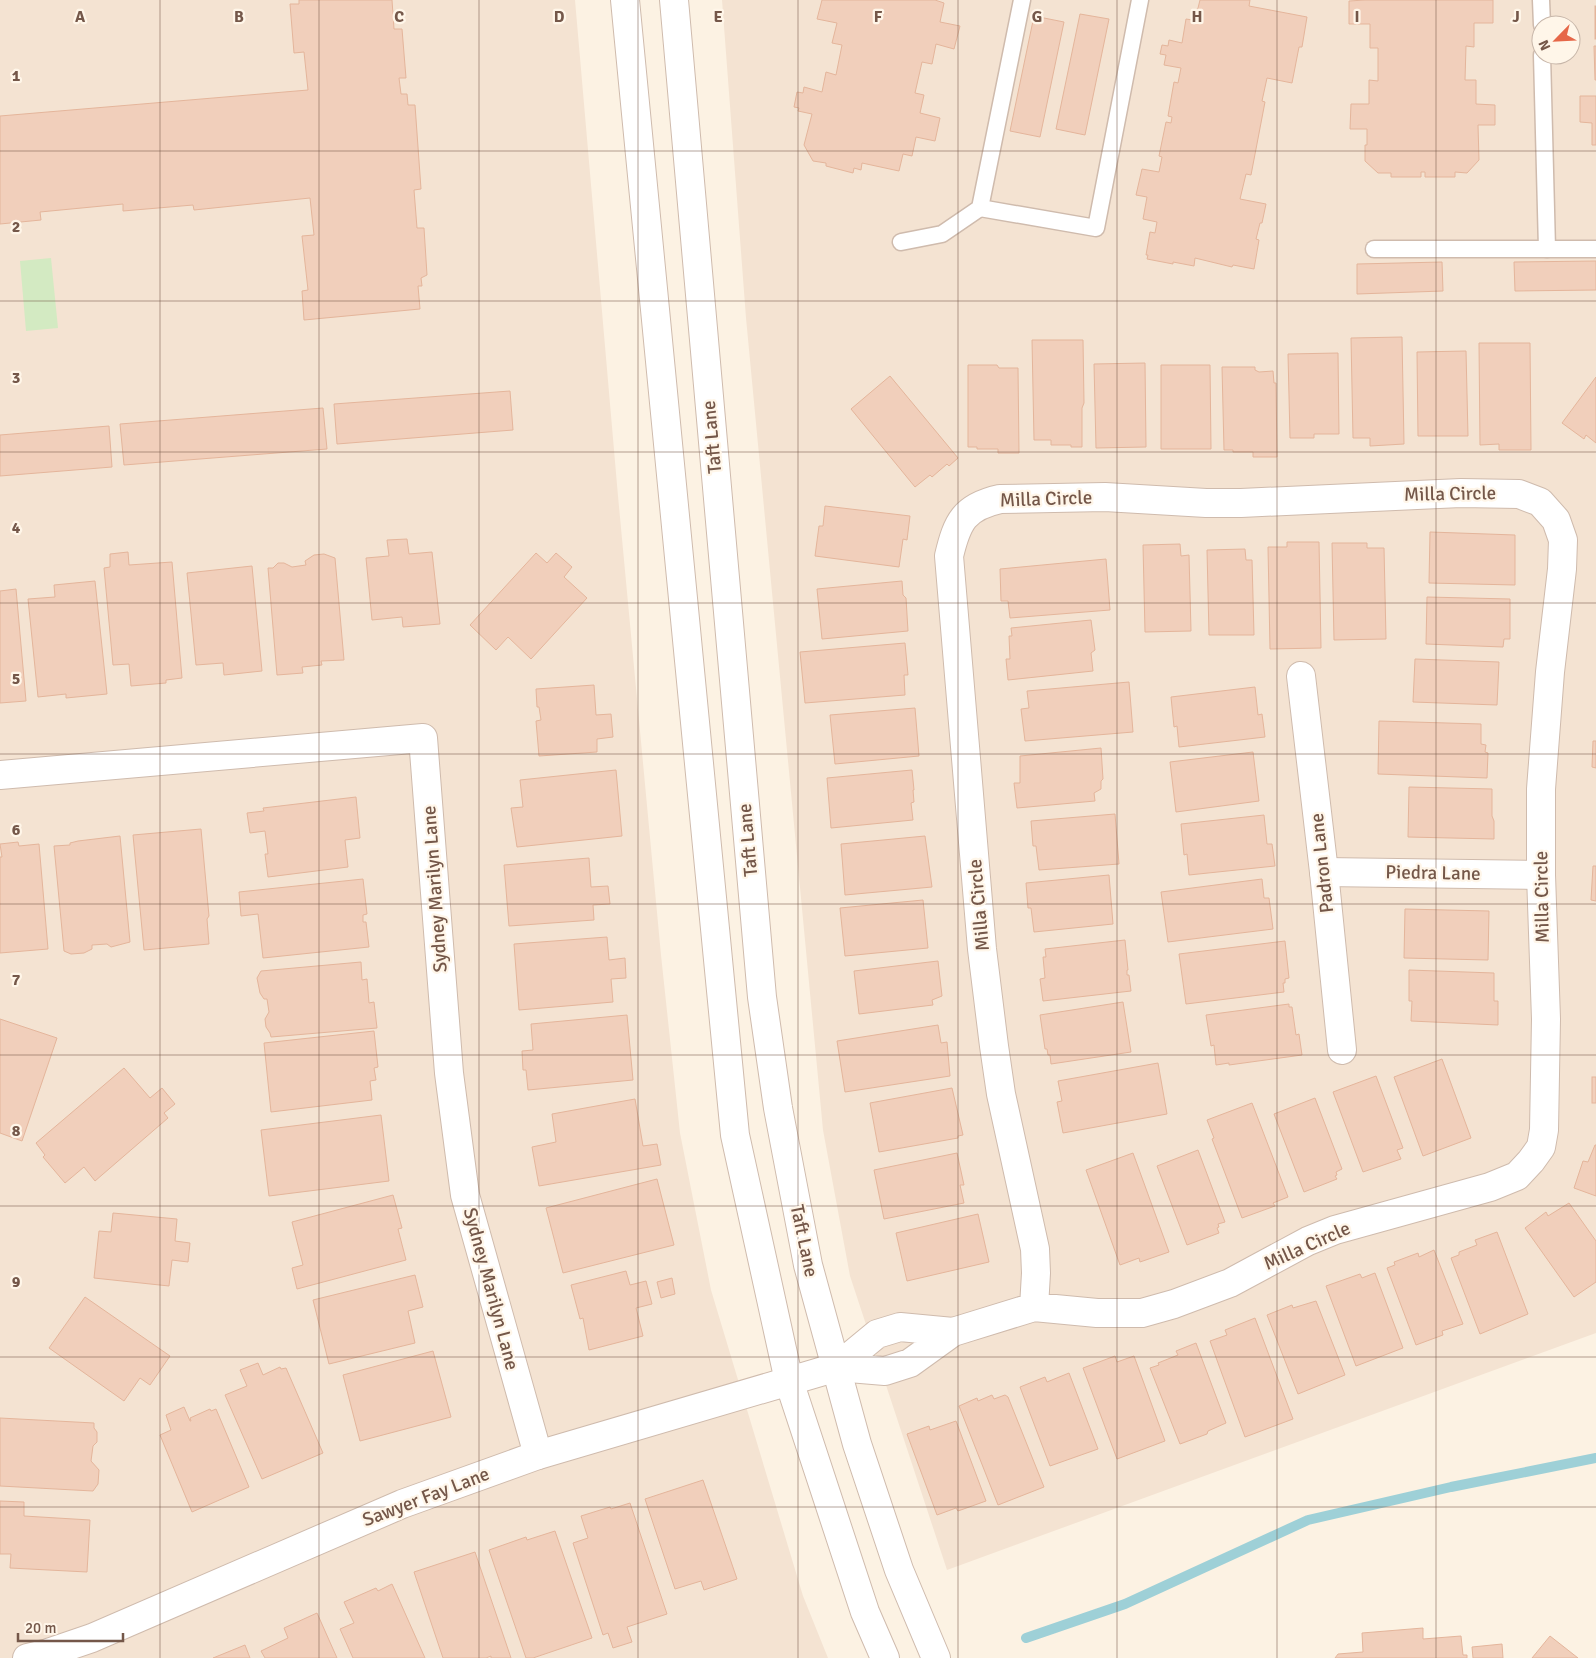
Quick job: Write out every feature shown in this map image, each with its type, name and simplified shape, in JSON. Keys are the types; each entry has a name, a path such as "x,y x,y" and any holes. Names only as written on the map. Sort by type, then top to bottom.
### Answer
{"street":[{"path":"625,0 735,1135 789,1381 865,1612 886,1658"},
{"name":"Taft Lane","path":"674,0 762,997 778,1108 808,1265 857,1444 899,1570 936,1658"},
{"name":"Milla Circle","path":"837,1367 885,1370 910,1363 953,1332 1034,1307 1097,1313 1142,1313 1174,1304 1230,1283 1308,1241 1335,1230 1490,1187 1516,1176 1531,1162 1541,1147 1544,1130 1546,1019 1541,874 1541,789 1550,672 1562,569 1562,540 1556,520 1540,502 1520,494 1461,493 1241,504 1105,497 1000,499 986,502 971,511 958,524 948,556 982,948 1001,1094 1035,1249 1034,1307"},
{"name":"Padron Lane","path":"1301,676 1324,872 1342,1050"},
{"name":"Sydney Marilyn Lane","path":"0,775 423,738 449,1073 465,1195 538,1455"},
{"name":"Piedra Lane","path":"1324,872 1541,874"},
{"name":"Milla Circle","path":"837,1367 877,1334 900,1328 953,1332"},
{"name":"Sawyer Fay Lane","path":"27,1658 92,1638 402,1504 538,1455 837,1367"}],"lane":[{"path":"980,208 1022,0"},
{"path":"901,242 942,234 980,208 1096,228 1140,0"},
{"path":"1541,0 1542,15"},
{"path":"1542,65 1547,249"},
{"path":"1374,249 1596,249"}],"shaded area":[{"path":"0,0 575,0 618,496 661,955 680,1133 711,1290 803,1596 828,1658 0,1658"},
{"path":"722,0 1596,0 1596,1333 947,1570 850,1276 823,1130 746,318"}],"green space":[{"path":"51,258 58,328 26,331 20,261"}],"building":[{"path":"299,0 392,0 394,29 402,29 406,78 399,78 401,94 407,94 408,105 415,105 421,189 414,190 417,228 424,228 427,275 421,278 422,286 418,286 420,309 304,320 302,291 308,290 302,236 314,235 310,198 194,210 193,205 123,211 123,204 40,212 41,220 0,224 0,116 308,90 304,52 294,53 290,4 299,4"},
{"path":"822,0 935,0 944,3 940,22 960,26 954,49 936,44 932,64 922,62 915,93 924,95 920,113 940,118 935,141 916,137 912,156 903,154 899,171 862,163 861,170 854,168 853,173 826,166 826,163 813,161 804,145 812,114 798,111 799,108 794,107 797,92 803,93 804,87 822,92 826,72 836,75 842,45 832,43 837,23 817,19"},
{"path":"1200,0 1250,0 1249,6 1307,17 1302,47 1299,47 1292,83 1267,78 1262,101 1265,102 1251,175 1246,174 1240,199 1266,204 1256,239 1259,240 1254,269 1233,265 1232,267 1195,258 1194,266 1173,262 1173,264 1147,259 1148,255 1146,255 1150,232 1155,233 1157,222 1143,219 1147,197 1136,195 1142,169 1159,172 1162,157 1159,156 1166,122 1171,123 1172,117 1168,116 1174,82 1178,83 1181,68 1164,65 1166,55 1160,54 1162,45 1168,46 1169,40 1182,43 1186,19 1199,21 1201,13 1197,12"},
{"path":"1493,0 1493,23 1474,23 1474,47 1466,46 1465,80 1476,80 1476,104 1495,105 1495,125 1478,125 1479,160 1467,173 1455,172 1455,177 1425,177 1425,172 1421,172 1421,177 1391,177 1391,173 1378,173 1365,161 1367,129 1350,129 1351,104 1369,104 1369,80 1378,81 1378,48 1370,48 1370,24 1349,24 1349,1"},
{"path":"1596,6 1596,39 1595,39"},
{"path":"1080,14 1109,19 1085,135 1056,129"},
{"path":"1034,16 1064,22 1040,137 1010,131"},
{"path":"1594,46 1596,46 1596,80 1595,80"},
{"path":"1580,96 1596,96 1596,145 1592,145 1592,123 1580,122"},
{"path":"1596,261 1596,290 1515,291 1514,262"},
{"path":"1442,262 1443,291 1357,294 1357,264"},
{"path":"1402,337 1404,444 1370,446 1370,438 1353,438 1351,338"},
{"path":"1032,340 1083,340 1084,403 1082,408 1082,447 1051,445 1051,440 1034,440"},
{"path":"1479,343 1530,343 1531,450 1499,450 1499,444 1480,445"},
{"path":"1466,351 1468,436 1418,436 1417,352"},
{"path":"1338,353 1339,434 1314,434 1314,438 1290,438 1288,354"},
{"path":"1145,363 1146,447 1096,448 1094,364"},
{"path":"968,365 997,365 999,368 1018,368 1019,453 998,453 998,449 968,447"},
{"path":"1161,365 1210,365 1211,449 1161,449"},
{"path":"1222,367 1255,367 1255,370 1259,372 1273,371 1274,383 1276,383 1277,457 1253,457 1253,452 1224,450"},
{"path":"890,376 958,458 949,466 947,464 932,477 930,475 915,487 851,409"},
{"path":"1596,377 1596,443 1586,435 1584,439 1562,423"},
{"path":"510,391 513,430 337,444 334,404"},
{"path":"323,408 327,449 124,465 120,424"},
{"path":"109,426 112,467 0,476 0,435"},
{"path":"825,506 910,516 907,540 903,539 899,567 815,556 819,526 823,526"},
{"path":"1430,532 1515,535 1515,585 1429,583"},
{"path":"407,539 409,554 432,552 440,624 403,627 402,617 372,620 366,558 389,556 387,540"},
{"path":"1287,542 1319,542 1321,648 1270,649 1268,547 1287,547"},
{"path":"1332,543 1367,543 1367,548 1384,548 1386,639 1334,640"},
{"path":"1180,544 1181,556 1189,555 1191,631 1145,632 1143,545"},
{"path":"1245,549 1246,560 1252,560 1254,635 1209,635 1207,550"},
{"path":"128,552 129,565 172,562 182,678 166,680 166,683 131,686 129,664 113,665 104,568 110,567 110,554"},
{"path":"536,553 547,563 556,553 572,567 564,577 587,598 531,659 508,637 496,650 470,625"},
{"path":"324,554 335,558 344,660 321,661 322,665 302,667 303,673 277,675 268,568 273,568 278,563 284,563 292,567 306,565 305,561 314,555"},
{"path":"1106,559 1110,610 1010,618 1008,601 1001,601 1000,569"},
{"path":"252,566 262,671 224,675 223,663 196,665 187,573"},
{"path":"95,581 107,694 66,698 66,694 38,697 28,599 55,597 54,585"},
{"path":"902,581 903,595 906,598 908,631 822,639 817,589"},
{"path":"16,589 26,701 0,703 0,591"},
{"path":"1427,597 1510,599 1510,639 1504,639 1503,647 1426,644"},
{"path":"1091,620 1095,650 1091,653 1093,671 1008,680 1006,659 1010,659 1009,636 1012,636 1011,628"},
{"path":"905,643 908,675 904,675 905,695 805,703 800,652"},
{"path":"1415,659 1499,662 1497,705 1413,702"},
{"path":"1129,682 1133,732 1025,741 1021,709 1029,708 1027,691"},
{"path":"594,685 596,715 611,714 613,737 597,739 597,752 539,756 536,721 541,720 539,707 537,707 536,689"},
{"path":"1255,687 1258,715 1262,714 1265,737 1179,747 1177,726 1174,727 1171,697"},
{"path":"915,708 919,756 835,764 830,715"},
{"path":"1379,721 1481,724 1481,744 1486,745 1485,752 1488,753 1487,778 1378,774"},
{"path":"1593,741 1596,741 1596,768 1592,767"},
{"path":"1101,748 1103,779 1101,781 1101,789 1094,793 1095,801 1017,808 1014,783 1020,783 1020,756"},
{"path":"1253,752 1259,801 1176,812 1170,762"},
{"path":"616,770 622,836 517,847 511,808 523,807 520,780"},
{"path":"912,770 914,802 911,803 913,820 831,828 827,778"},
{"path":"1409,787 1492,789 1494,839 1408,837"},
{"path":"356,797 360,838 345,840 348,867 268,877 265,831 250,833 247,813 264,811 263,808"},
{"path":"1115,814 1119,864 1039,870 1036,846 1033,846 1031,821"},
{"path":"1264,815 1267,844 1272,844 1275,866 1189,875 1187,854 1184,855 1181,824"},
{"path":"201,829 209,916 207,919 209,944 144,950 133,835"},
{"path":"120,836 130,942 111,947 107,944 92,945 92,949 84,953 71,954 64,951 54,846"},
{"path":"925,836 932,887 845,895 841,844"},
{"path":"18,842 19,846 39,844 48,949 0,953 0,857 2,857 0,844"},
{"path":"589,858 591,887 608,886 610,904 593,905 594,920 509,926 504,865"},
{"path":"1593,866 1596,866 1596,901 1591,900"},
{"path":"1109,875 1113,924 1034,932 1031,908 1028,908 1026,883"},
{"path":"363,879 367,914 363,915 363,922 366,922 369,947 263,958 258,914 241,916 239,892"},
{"path":"1262,879 1264,898 1269,898 1273,929 1168,942 1161,892"},
{"path":"923,900 928,948 845,956 840,908"},
{"path":"1405,909 1489,911 1488,960 1404,958"},
{"path":"607,937 609,960 625,958 626,978 611,979 613,1002 519,1010 514,944"},
{"path":"1125,940 1127,975 1129,975 1131,991 1043,1001 1040,979 1045,978 1043,957 1046,957 1045,949"},
{"path":"1285,941 1289,978 1285,979 1285,983 1283,983 1284,992 1186,1004 1179,954"},
{"path":"938,961 942,996 932,1000 933,1005 859,1014 854,971"},
{"path":"361,962 362,980 367,979 369,1003 374,1002 377,1028 271,1037 266,1027 265,1019 269,1012 267,999 264,999 260,993 257,978 261,971"},
{"path":"1409,970 1494,973 1494,1001 1498,1001 1498,1025 1411,1021 1412,1001 1409,1001"},
{"path":"1123,1002 1131,1052 1051,1064 1050,1055 1048,1055 1047,1049 1045,1049 1040,1015"},
{"path":"1289,1004 1289,1007 1292,1007 1296,1035 1299,1034 1302,1055 1229,1065 1229,1063 1216,1065 1214,1045 1211,1046 1206,1015"},
{"path":"627,1015 633,1080 528,1090 526,1070 523,1070 522,1051 533,1050 531,1024"},
{"path":"0,1019 57,1038 22,1141 0,1133"},
{"path":"938,1025 941,1043 947,1042 950,1076 845,1092 837,1041"},
{"path":"374,1031 378,1067 374,1068 376,1080 370,1081 372,1100 271,1112 264,1043"},
{"path":"1442,1059 1471,1138 1423,1156 1394,1077"},
{"path":"1158,1063 1167,1114 1063,1133 1057,1102 1062,1101 1058,1081"},
{"path":"124,1068 150,1098 162,1088 175,1104 164,1113 168,1118 95,1181 84,1167 65,1183 43,1157 45,1155 36,1143"},
{"path":"1376,1076 1403,1148 1397,1150 1401,1159 1363,1172 1333,1092"},
{"path":"1592,1077 1596,1077 1596,1103 1592,1103"},
{"path":"952,1088 963,1135 958,1136 958,1138 879,1152 870,1103"},
{"path":"1315,1098 1342,1169 1336,1172 1337,1175 1335,1176 1337,1179 1304,1192 1274,1114"},
{"path":"635,1099 643,1146 657,1144 661,1165 539,1186 532,1147 556,1142 552,1114"},
{"path":"1252,1103 1288,1197 1273,1203 1275,1206 1242,1218 1212,1139 1214,1138 1207,1120"},
{"path":"381,1115 389,1181 269,1196 261,1130"},
{"path":"1595,1145 1596,1196 1574,1188 1583,1161 1588,1162"},
{"path":"1198,1150 1225,1222 1218,1224 1219,1233 1187,1245 1157,1166"},
{"path":"957,1153 964,1185 960,1185 964,1203 884,1219 874,1170"},
{"path":"1133,1153 1169,1252 1140,1262 1139,1258 1120,1265 1086,1170"},
{"path":"657,1179 674,1245 563,1273 546,1208"},
{"path":"393,1195 402,1228 398,1229 406,1260 297,1289 292,1268 303,1265 292,1222"},
{"path":"1569,1203 1596,1241 1596,1282 1574,1297 1525,1228 1546,1212 1548,1216"},
{"path":"113,1213 177,1219 175,1241 190,1243 188,1262 172,1260 169,1286 94,1278 99,1231 111,1232"},
{"path":"978,1214 989,1262 907,1281 896,1233"},
{"path":"1497,1232 1528,1314 1480,1334 1451,1258 1459,1255 1459,1252 1477,1245 1475,1240"},
{"path":"1434,1250 1463,1324 1442,1331 1443,1335 1416,1345 1387,1268 1395,1265 1394,1262 1418,1253 1419,1257"},
{"path":"626,1271 630,1285 646,1281 652,1304 636,1308 643,1336 589,1350 583,1318 580,1319 571,1285"},
{"path":"1375,1273 1403,1348 1356,1366 1326,1286 1360,1274 1362,1278"},
{"path":"415,1275 423,1307 408,1311 415,1343 329,1364 313,1300"},
{"path":"672,1278 675,1294 661,1298 657,1282"},
{"path":"85,1297 170,1356 150,1385 140,1378 124,1401 49,1348"},
{"path":"1316,1301 1345,1375 1298,1394 1267,1315 1292,1305 1293,1308"},
{"path":"1255,1318 1293,1419 1245,1437 1210,1341 1227,1335 1225,1330"},
{"path":"1196,1343 1226,1423 1208,1431 1207,1434 1180,1444 1150,1368 1178,1355 1176,1351"},
{"path":"433,1351 451,1417 360,1441 343,1375"},
{"path":"1115,1356 1117,1362 1134,1356 1165,1441 1117,1459 1083,1368"},
{"path":"258,1363 263,1375 280,1367 281,1369 286,1368 323,1453 262,1479 225,1395 247,1386 240,1370"},
{"path":"1069,1373 1098,1449 1050,1466 1020,1387 1045,1377 1047,1382"},
{"path":"992,1395 994,1399 1005,1395 1008,1397 1044,1487 998,1505 959,1406 977,1398 978,1401"},
{"path":"184,1407 190,1421 190,1418 210,1409 211,1411 216,1409 249,1487 192,1512 160,1435 171,1430 166,1415"},
{"path":"0,1418 94,1423 94,1428 97,1432 97,1442 93,1446 91,1461 99,1470 98,1484 93,1491 0,1486"},
{"path":"956,1421 986,1501 958,1511 956,1508 937,1515 907,1434 929,1426 930,1430"},
{"path":"703,1480 737,1579 704,1590 701,1581 675,1589 645,1499"},
{"path":"0,1501 24,1502 24,1516 90,1520 87,1572 10,1568 11,1554 0,1554"},
{"path":"630,1503 667,1614 627,1627 632,1642 613,1648 608,1633 603,1635 573,1543 588,1538 581,1516"},
{"path":"555,1531 592,1638 533,1658 526,1658 489,1550 526,1537 527,1540"},
{"path":"475,1552 511,1658 491,1658 491,1656 486,1658 443,1658 414,1572"},
{"path":"392,1584 425,1658 353,1658 340,1629 354,1623 344,1602 376,1588 378,1591"},
{"path":"317,1613 337,1658 265,1658 261,1651 288,1638 284,1628"},
{"path":"1423,1628 1423,1639 1461,1636 1463,1655 1467,1655 1467,1658 1335,1658 1338,1654 1363,1652 1362,1633"},
{"path":"1550,1636 1578,1658 1532,1658"},
{"path":"1502,1644 1503,1658 1473,1658 1472,1647"},
{"path":"245,1645 250,1658 213,1658"}],"waterway":[{"path":"1026,1638 1125,1604 1308,1520 1451,1487 1596,1458"}]}
